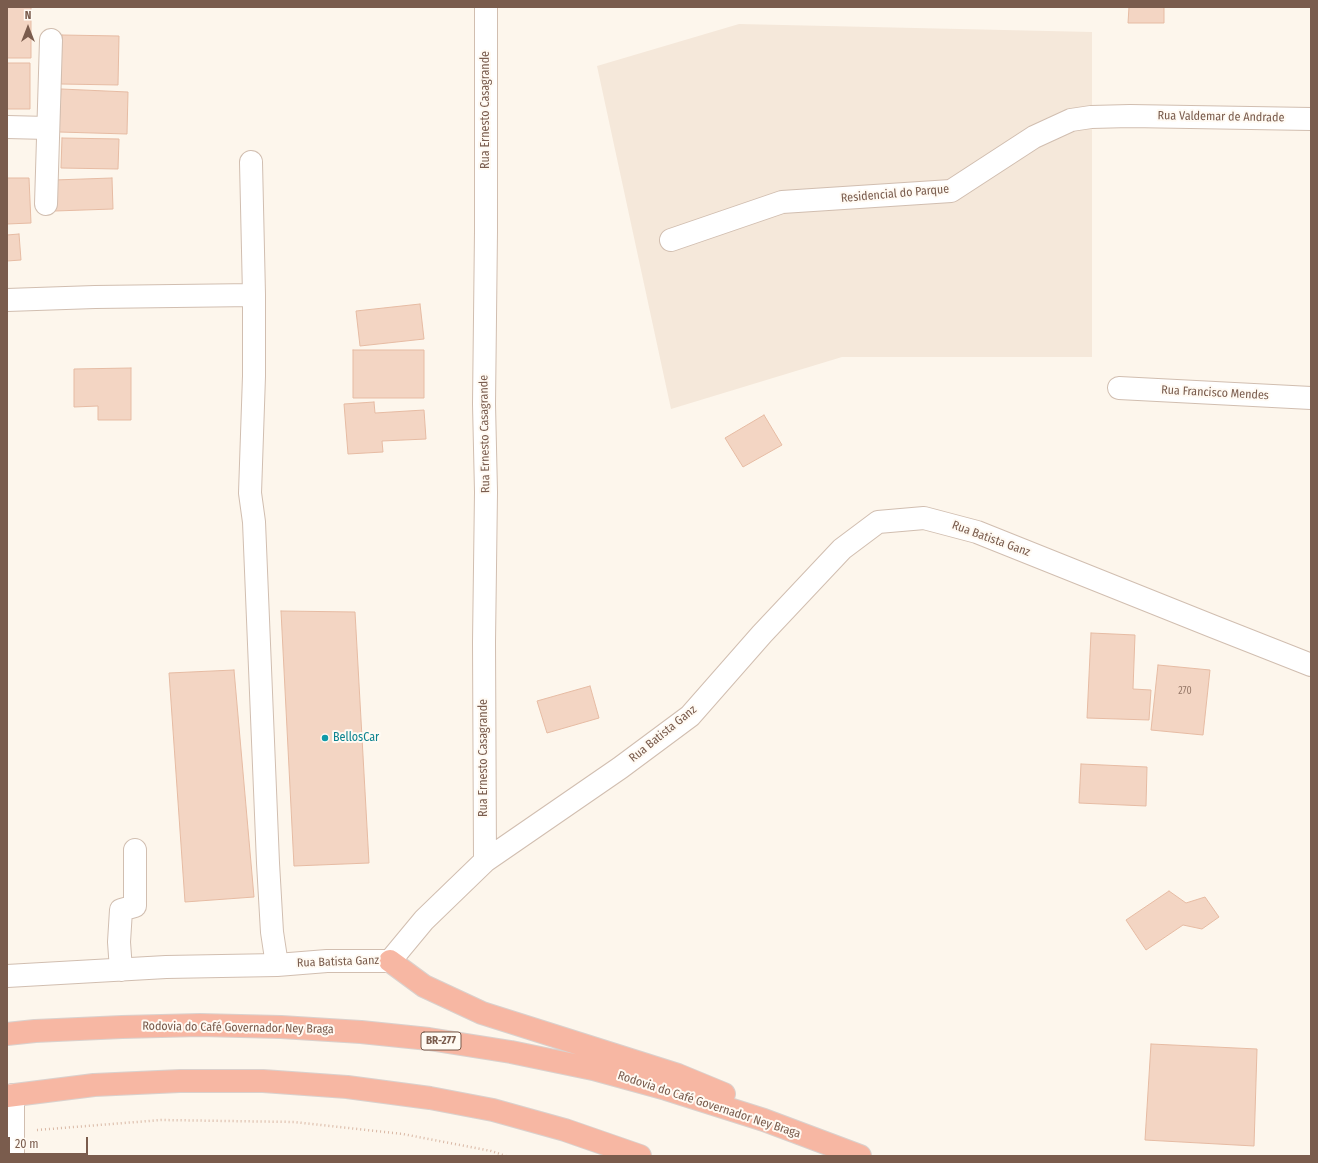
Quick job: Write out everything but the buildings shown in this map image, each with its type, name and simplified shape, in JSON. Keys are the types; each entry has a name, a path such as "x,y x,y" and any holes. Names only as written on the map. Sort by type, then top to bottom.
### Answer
{"highway":[{"path":"390,961 424,986 482,1013 678,1075 718,1091 861,1156"},
{"name":"Rodovia do Café Governador Ney Braga","path":"7,1034 35,1031 200,1025 281,1027 360,1032 429,1039 511,1052 593,1069 652,1085 764,1120 861,1156"},
{"path":"10,1095 94,1086 180,1081 263,1081 347,1087 430,1098 493,1110 564,1130 640,1156"}],"street":[{"name":"Rua Ernesto Casagrande","path":"485,861 484,642 486,492 484,404 486,7"},
{"path":"46,204 51,40"},
{"name":"Rua Valdemar de Andrade","path":"1130,116 1311,119"},
{"name":"Residencial do Parque","path":"671,240 782,202 951,191 1034,136 1071,120 1091,117 1130,116"},
{"path":"7,127 48,128"},
{"path":"251,162 254,376 250,493 254,522 272,932 277,965"},
{"path":"7,300 254,295"},
{"name":"Rua Francisco Mendes","path":"1119,388 1311,398"},
{"name":"Rua Batista Ganz","path":"7,976 166,967 277,965 327,961 390,961 424,920 485,861 620,768 690,716 762,634 842,549 878,522 924,518 977,532 1311,665"},
{"path":"121,970 119,942 121,910 135,906 135,850"},
{"path":"10,1095 13,1146"}],"path":[{"path":"13,1146 42,1129 161,1120 294,1122 403,1134 491,1151 506,1156"}],"shaded area":[{"path":"739,24 1092,32 1092,357 842,357 671,409 597,66"}],"place":[{"name":"BellosCar","path":"325,738"}]}
